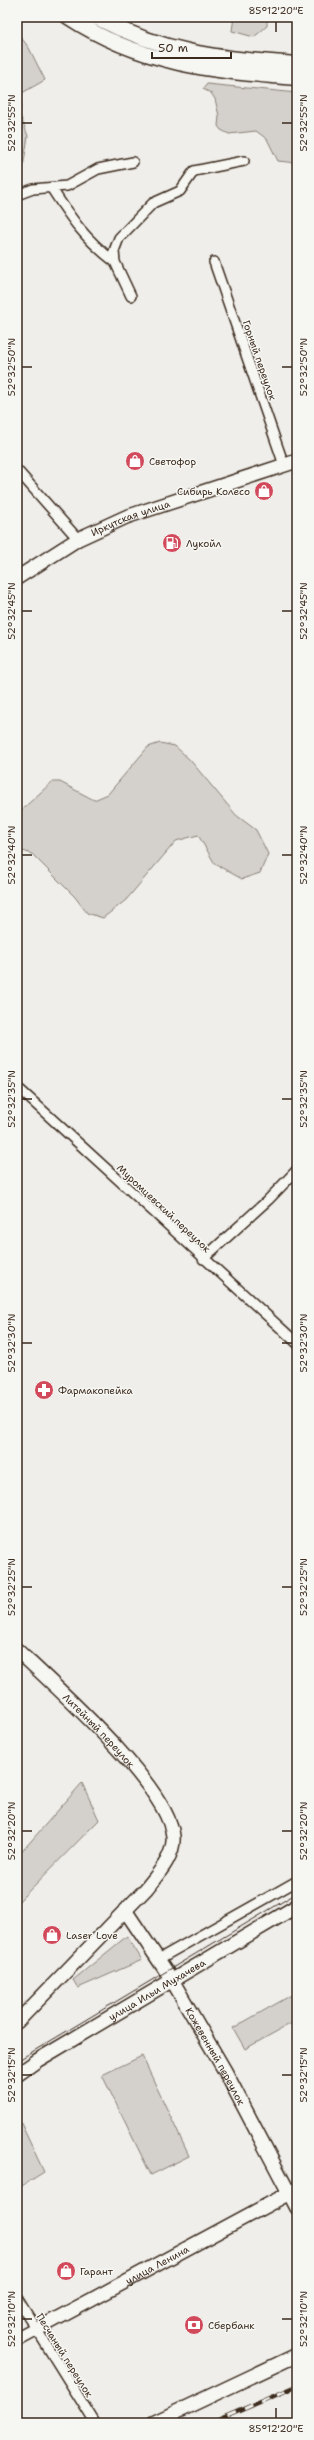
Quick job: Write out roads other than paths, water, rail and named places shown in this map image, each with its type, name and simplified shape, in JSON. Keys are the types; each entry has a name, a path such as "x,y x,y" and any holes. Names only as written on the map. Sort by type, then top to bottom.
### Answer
{"main road":[{"path":"68,17 115,43 153,57 196,68 297,78"},
{"path":"94,17 150,42 192,53 239,60 297,64"},
{"name":"Иркутская улица","path":"17,578 78,539 126,517 297,461"},
{"name":"Литейный переулок","path":"17,1650 83,1713 127,1761 153,1791 170,1822 173,1837 171,1852 159,1872 125,1910"},
{"name":"улица Ильи Мухачева","path":"17,2075 38,2060 297,1906"},
{"path":"17,2022 125,1910"},
{"name":"Кожевенный переулок","path":"125,1910 157,1960 172,1980 225,2071 293,2191 297,2208"},
{"name":"улица Ленина","path":"17,2340 293,2191"},
{"path":"153,2423 297,2355"}],"street":[{"path":"132,296 115,262 114,251 119,238 153,202 180,191 194,171 244,161"},
{"path":"17,195 33,189 52,189 75,183 98,169 133,162"},
{"path":"52,189 78,229 92,245 115,262"},
{"name":"Горный переулок","path":"214,262 284,465"},
{"path":"17,470 78,539"},
{"name":"Муромцевский переулок","path":"17,1087 203,1259 297,1343"},
{"path":"203,1259 268,1200 297,1170"},
{"path":"157,1960 297,1881"},
{"name":"Песчаный переулок","path":"17,2298 95,2423"}],"tram line":[{"path":"17,2061 297,1893"}],"railway":[{"path":"211,2423 297,2386"}],"place":[{"name":"Светофор","path":"135,461"},
{"name":"Сибирь Колесо","path":"264,491"},
{"name":"Лукойл","path":"172,543"},
{"name":"Фармакопейка","path":"44,1390"},
{"name":"Laser Love","path":"52,1935"},
{"name":"Гарант","path":"66,2271"},
{"name":"Сбербанк","path":"194,2325"}]}
